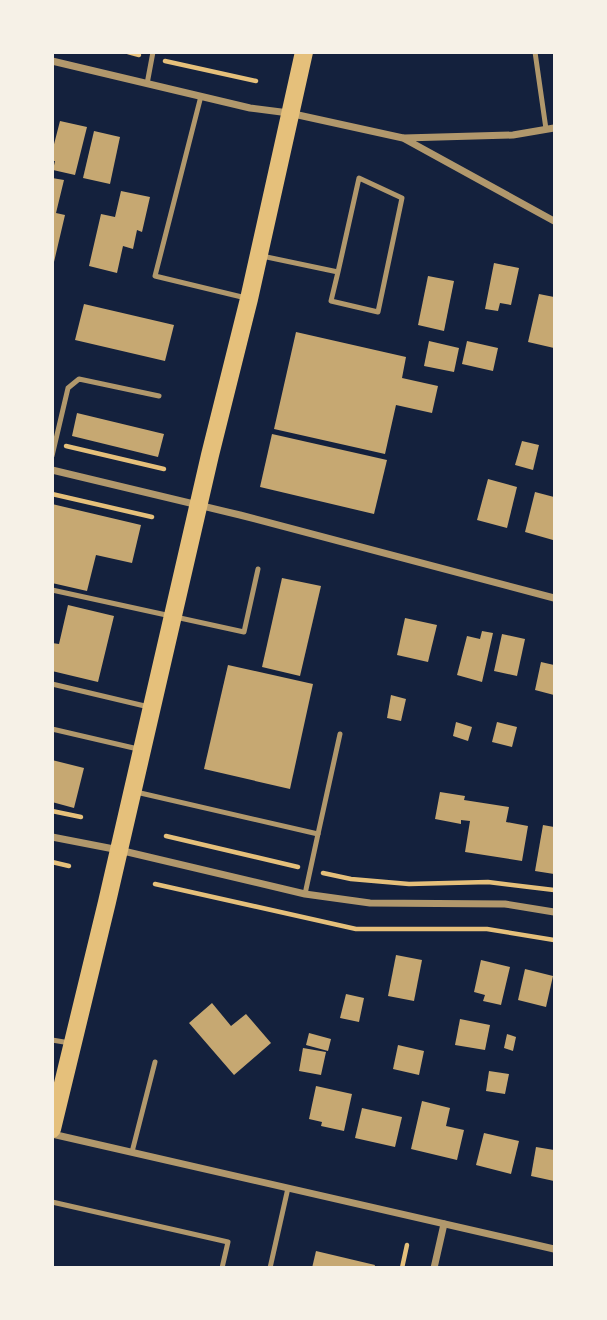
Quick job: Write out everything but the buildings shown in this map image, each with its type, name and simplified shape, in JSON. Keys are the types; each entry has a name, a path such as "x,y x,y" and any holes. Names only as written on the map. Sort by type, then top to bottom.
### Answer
{"main road":[{"path":"52,1129 249,299 304,52"}],"street":[{"path":"52,61 250,108 289,113 403,138 513,135 555,128"},
{"path":"403,138 555,221"},
{"path":"52,470 199,505 555,598"},
{"path":"52,837 305,894 370,904 505,904 555,912"},
{"path":"52,1135 555,1249"},
{"path":"434,1268 444,1224"}],"lane":[{"path":"535,52 546,129"},
{"path":"147,83 153,55"},
{"path":"201,96 155,276 249,299"},
{"path":"359,178 402,198 378,312 331,301 338,272 359,178"},
{"path":"259,255 338,272"},
{"path":"52,456 68,388 79,379 159,396"},
{"path":"52,590 244,632 258,569"},
{"path":"52,684 152,708"},
{"path":"52,729 143,750"},
{"path":"305,894 340,734"},
{"path":"133,791 318,834"},
{"path":"52,1040 73,1044"},
{"path":"132,1152 155,1062"},
{"path":"270,1268 288,1188"},
{"path":"52,1202 228,1242 222,1268"}],"path":[{"path":"128,52 153,55 256,81"},
{"path":"55,443 164,469"},
{"path":"52,494 152,517"},
{"path":"52,811 80,817"},
{"path":"166,836 351,879 409,884 488,882 555,890"},
{"path":"52,862 69,866"},
{"path":"402,1268 407,1245"}]}
